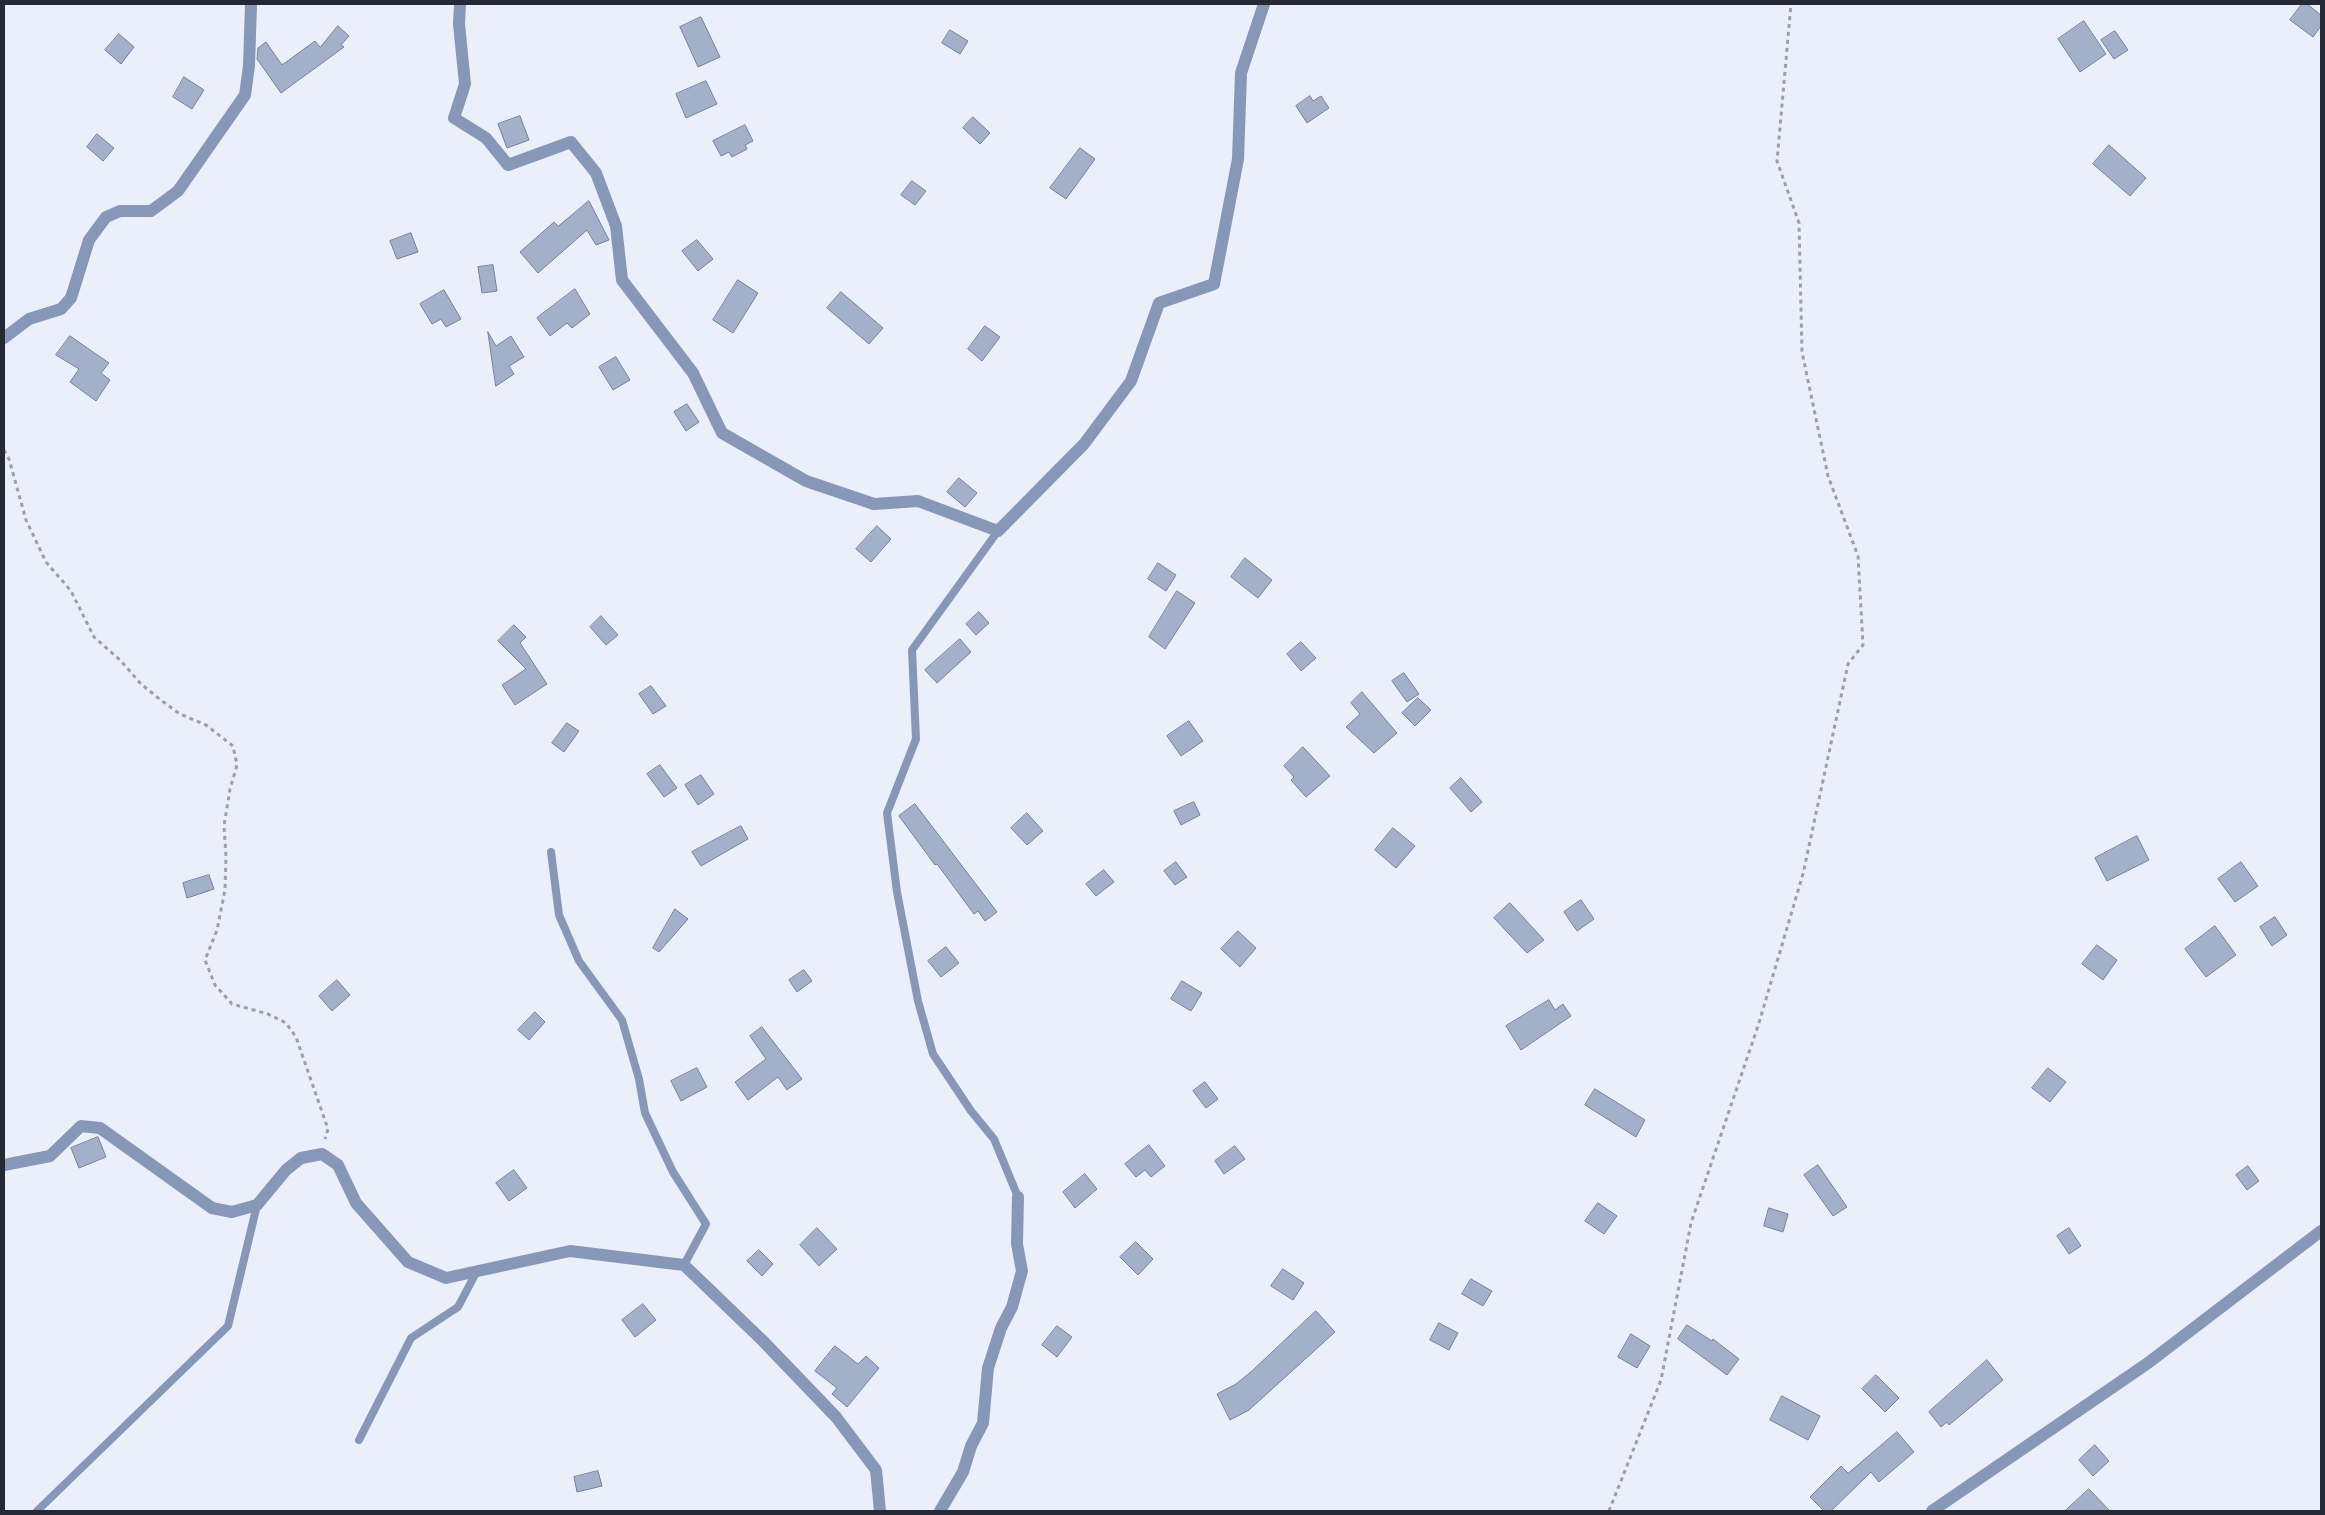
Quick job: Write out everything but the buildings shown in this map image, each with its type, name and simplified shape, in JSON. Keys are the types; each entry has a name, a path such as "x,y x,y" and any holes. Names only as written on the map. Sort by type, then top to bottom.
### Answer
{"street":[{"path":"4,338 29,319 61,310 71,298 89,240 106,217 120,211 151,211 178,191 245,95 249,66 251,4"},
{"path":"460,4 459,24 465,84 454,118 486,138 508,165 571,142 596,173 616,226 622,280 693,373 722,433 806,482 874,504 918,502 998,531 1084,444 1132,381 1159,303 1214,284 1238,159 1241,73 1264,4"},
{"path":"4,1165 50,1156 81,1126 100,1128 212,1208 232,1212 257,1205 286,1170 302,1158 322,1154 338,1165 356,1203 408,1262 446,1278 570,1251 684,1265 763,1341 836,1417 876,1470 880,1511"},
{"path":"940,1511 963,1472 971,1446 983,1423 988,1368 1001,1328 1012,1307 1022,1271 1017,1244 1018,1197"},
{"path":"1932,1511 2148,1363 2321,1231"}],"lane":[{"path":"998,531 912,650 916,739 887,813 897,892 918,1001 933,1054 971,1111 994,1139 1018,1197"},
{"path":"551,852 559,915 579,961 622,1020 639,1080 645,1113 673,1172 706,1224 684,1265"},
{"path":"37,1511 228,1326 257,1205"},
{"path":"359,1440 411,1338 458,1307 477,1271"}],"path":[{"path":"1609,1511 1661,1380 1691,1223 1758,1026 1803,874 1848,664 1863,645 1858,556 1828,476 1802,352 1799,223 1777,161 1792,4"},
{"path":"4,450 9,459 30,528 46,562 71,591 94,637 120,660 141,684 162,701 180,714 206,725 233,746 237,765 230,789 224,826 226,856 225,890 217,930 205,960 215,985 232,1004 268,1014 286,1023 296,1037 328,1129 322,1154"}]}
